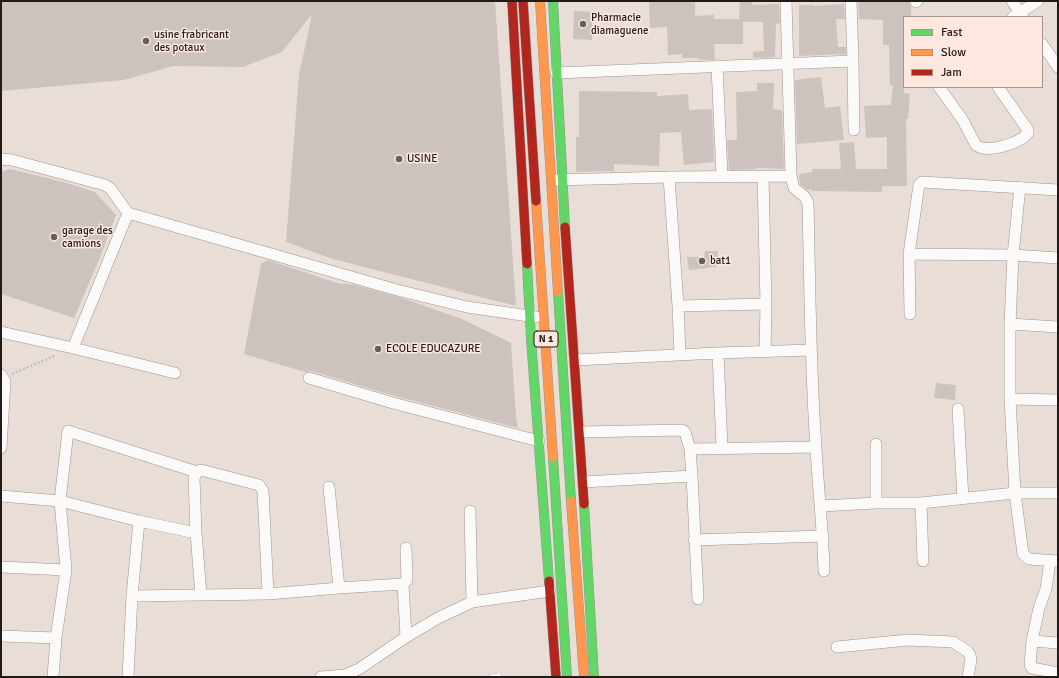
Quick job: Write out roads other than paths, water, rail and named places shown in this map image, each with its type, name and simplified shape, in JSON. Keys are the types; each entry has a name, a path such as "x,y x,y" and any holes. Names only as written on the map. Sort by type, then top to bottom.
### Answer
{"main road":[{"path":"512,1 539,441 556,677"},
{"name":"N 1","path":"523,1 567,677"},
{"name":"N 1","path":"540,1 557,180 568,457 584,677"},
{"path":"553,1 556,73 557,180 575,360 594,677"}],"street":[{"path":"786,1 792,176 794,188 805,197 808,203 811,350 824,571"},
{"path":"851,1 854,130"},
{"path":"1012,1 1019,16 1038,1"},
{"path":"1043,45 1058,66"},
{"path":"556,73 853,61"},
{"path":"717,66 722,176"},
{"path":"939,88 962,119 976,145 980,148 999,147 1014,142 1028,133 1028,130 999,88"},
{"path":"1,159 12,160 105,185 110,188 128,213 397,290 468,307 544,318"},
{"path":"763,176 766,304 765,351"},
{"path":"557,180 792,176"},
{"path":"669,177 680,355"},
{"path":"910,314 909,254 919,185 922,182 1058,190"},
{"path":"1020,187 1013,255 1010,324 1010,399 1015,493 1023,554 1029,559 1054,561 1039,608 1032,641 1030,667 1058,673"},
{"path":"72,348 128,213"},
{"path":"909,254 1013,255 1058,258"},
{"path":"678,306 766,304"},
{"path":"1010,324 1058,327"},
{"path":"1,332 175,373"},
{"path":"575,360 811,350"},
{"path":"718,353 722,448"},
{"path":"1,448 5,381 2,376"},
{"path":"309,378 539,441"},
{"path":"1010,399 1058,400"},
{"path":"958,409 962,499"},
{"path":"580,432 682,430 687,434 690,449 692,476 698,599"},
{"path":"53,677 56,638 66,570 60,501 68,431 197,472 201,470 262,487 268,594"},
{"path":"876,444 876,503"},
{"path":"690,449 816,447"},
{"path":"197,472 194,478 196,533 201,595"},
{"path":"583,482 692,476"},
{"path":"329,487 338,588"},
{"path":"821,506 876,503 921,503 1015,493 1058,493"},
{"path":"1,496 60,501 138,521 196,533"},
{"path":"921,503 923,561"},
{"path":"470,511 472,602"},
{"path":"128,677 138,521"},
{"path":"694,540 823,536"},
{"path":"132,596 268,594 403,584 407,580 406,548"},
{"path":"1,567 66,570"},
{"path":"403,584 406,637"},
{"path":"321,677 345,675 359,669 406,637 438,618 472,602 550,591"},
{"path":"1,636 56,638"},
{"path":"837,647 908,640 953,642 967,651 970,655 971,660 968,677"},
{"path":"1032,641 1058,643"}],"lane":[{"path":"492,677 499,676"}],"place":[{"name":"Pharmacie diamaguene","path":"583,24"},
{"name":"usine frabricant des potaux","path":"146,41"},
{"name":"USINE","path":"399,159"},
{"name":"garage des camions","path":"54,237"},
{"name":"bat1","path":"702,261"},
{"name":"ECOLE EDUCAZURE","path":"378,349"}]}
